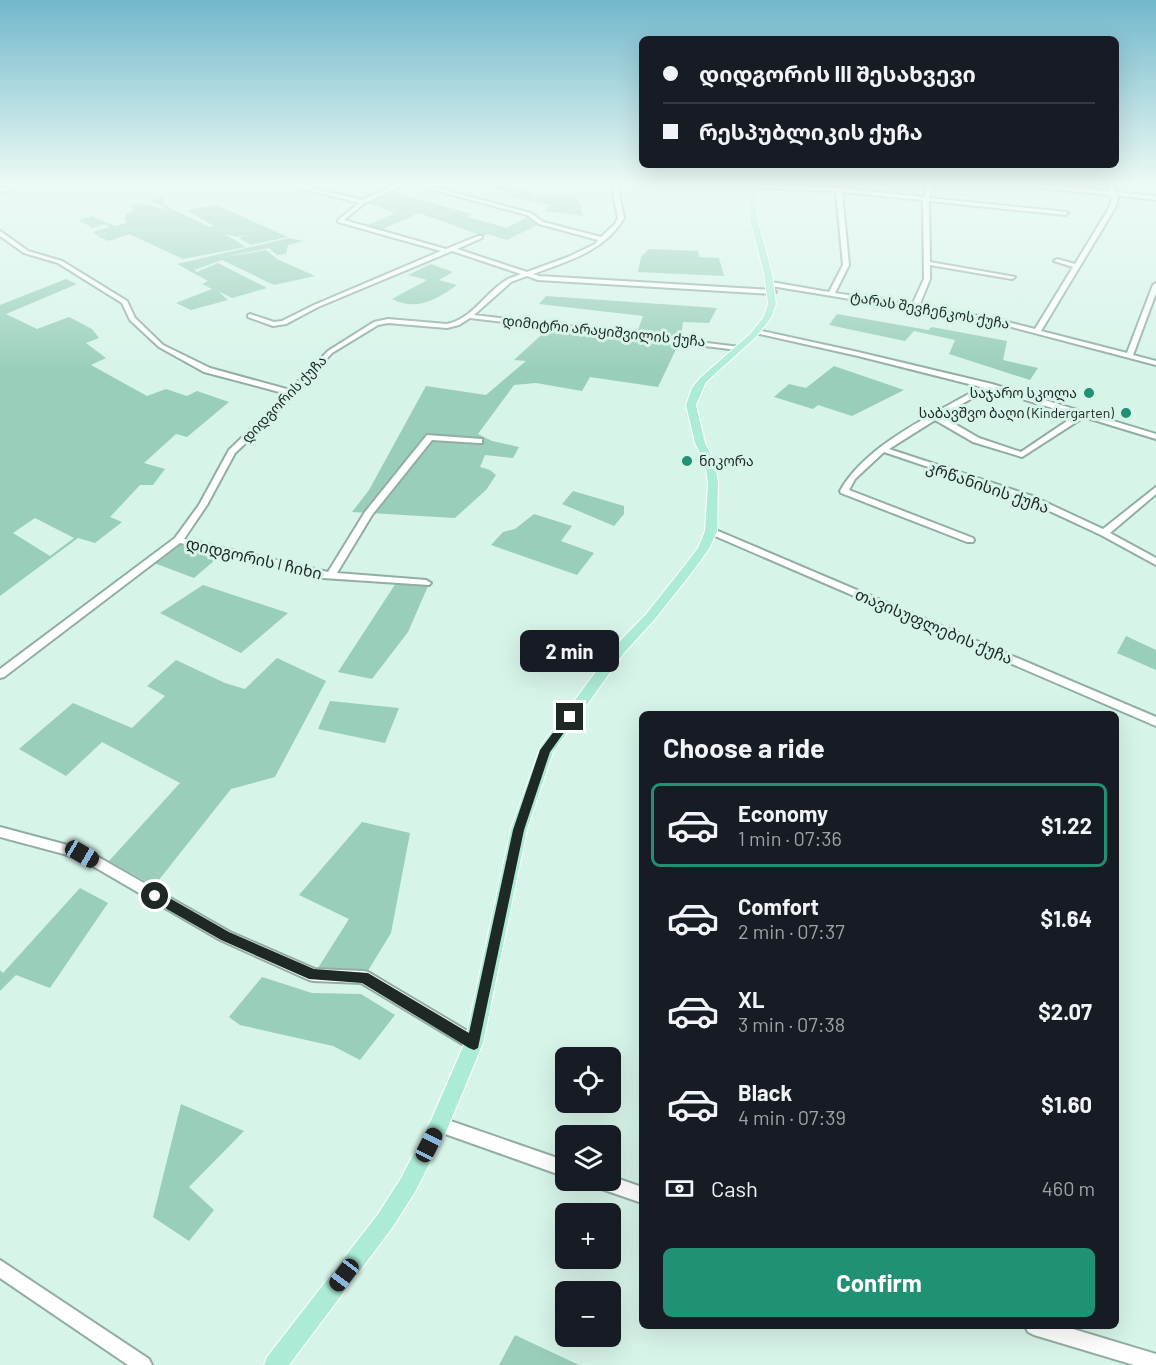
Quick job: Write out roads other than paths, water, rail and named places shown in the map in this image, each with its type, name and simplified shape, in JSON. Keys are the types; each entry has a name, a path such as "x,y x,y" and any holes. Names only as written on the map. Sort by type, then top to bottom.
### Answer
{"main road":[{"path":"275,1365 384,1221 408,1185 439,1125 474,1043 519,830 546,750 619,650 651,616 697,557 711,531 713,483 710,463 700,443 691,405 697,388 703,380 757,332 771,311 772,288 760,247"}],"street":[{"path":"19,247 26,252 60,262 125,302 132,319 161,346 207,370 292,393"},
{"name":"ტარას შევჩენკოს ქუჩა","path":"437,247 538,278 601,283 832,292 996,321 1156,363"},
{"path":"249,316 273,324 284,322 316,306 457,247"},
{"name":"დიდგორის ქუჩა","path":"0,674 178,540 203,505 232,452 330,352 376,323 388,321 447,326 457,324 503,285 593,247"},
{"path":"832,292 846,265 844,247"},
{"path":"915,307 927,279 927,247"},
{"path":"1037,332 1088,247"},
{"path":"1057,261 1076,266"},
{"path":"927,263 1012,277"},
{"path":"1129,356 1156,285"},
{"name":"დიმიტრი არაყიშვილის ქუჩა","path":"469,316 738,348"},
{"path":"757,332 898,362 1156,437"},
{"path":"970,540 844,491 846,482 882,449 989,387"},
{"path":"936,417 976,440 1022,455 1083,414"},
{"name":"დიდგორის I ჩიხი","path":"330,576 368,514 430,436 479,441"},
{"name":"კრწანისის ქუჩა","path":"882,449 1029,498 1104,533 1156,562"},
{"path":"1104,533 1156,490"},
{"name":"თავისუფლების ქუჩა","path":"711,531 1156,722"},
{"name":"დიდგორის I ჩიხი","path":"178,540 330,576 426,583"},
{"path":"0,832 82,854 225,936 314,975 363,977 474,1043"},
{"path":"439,1125 555,1165"},
{"path":"621,1188 639,1195"},
{"path":"0,1268 143,1365"},
{"path":"1044,1329 1156,1363"}],"place":[{"name":"საჯარო სკოლა","path":"1089,393"},
{"name":"საბავშვო ბაღი (Kindergarten)","path":"1126,413"},
{"name":"ნიკორა","path":"687,461"}]}
